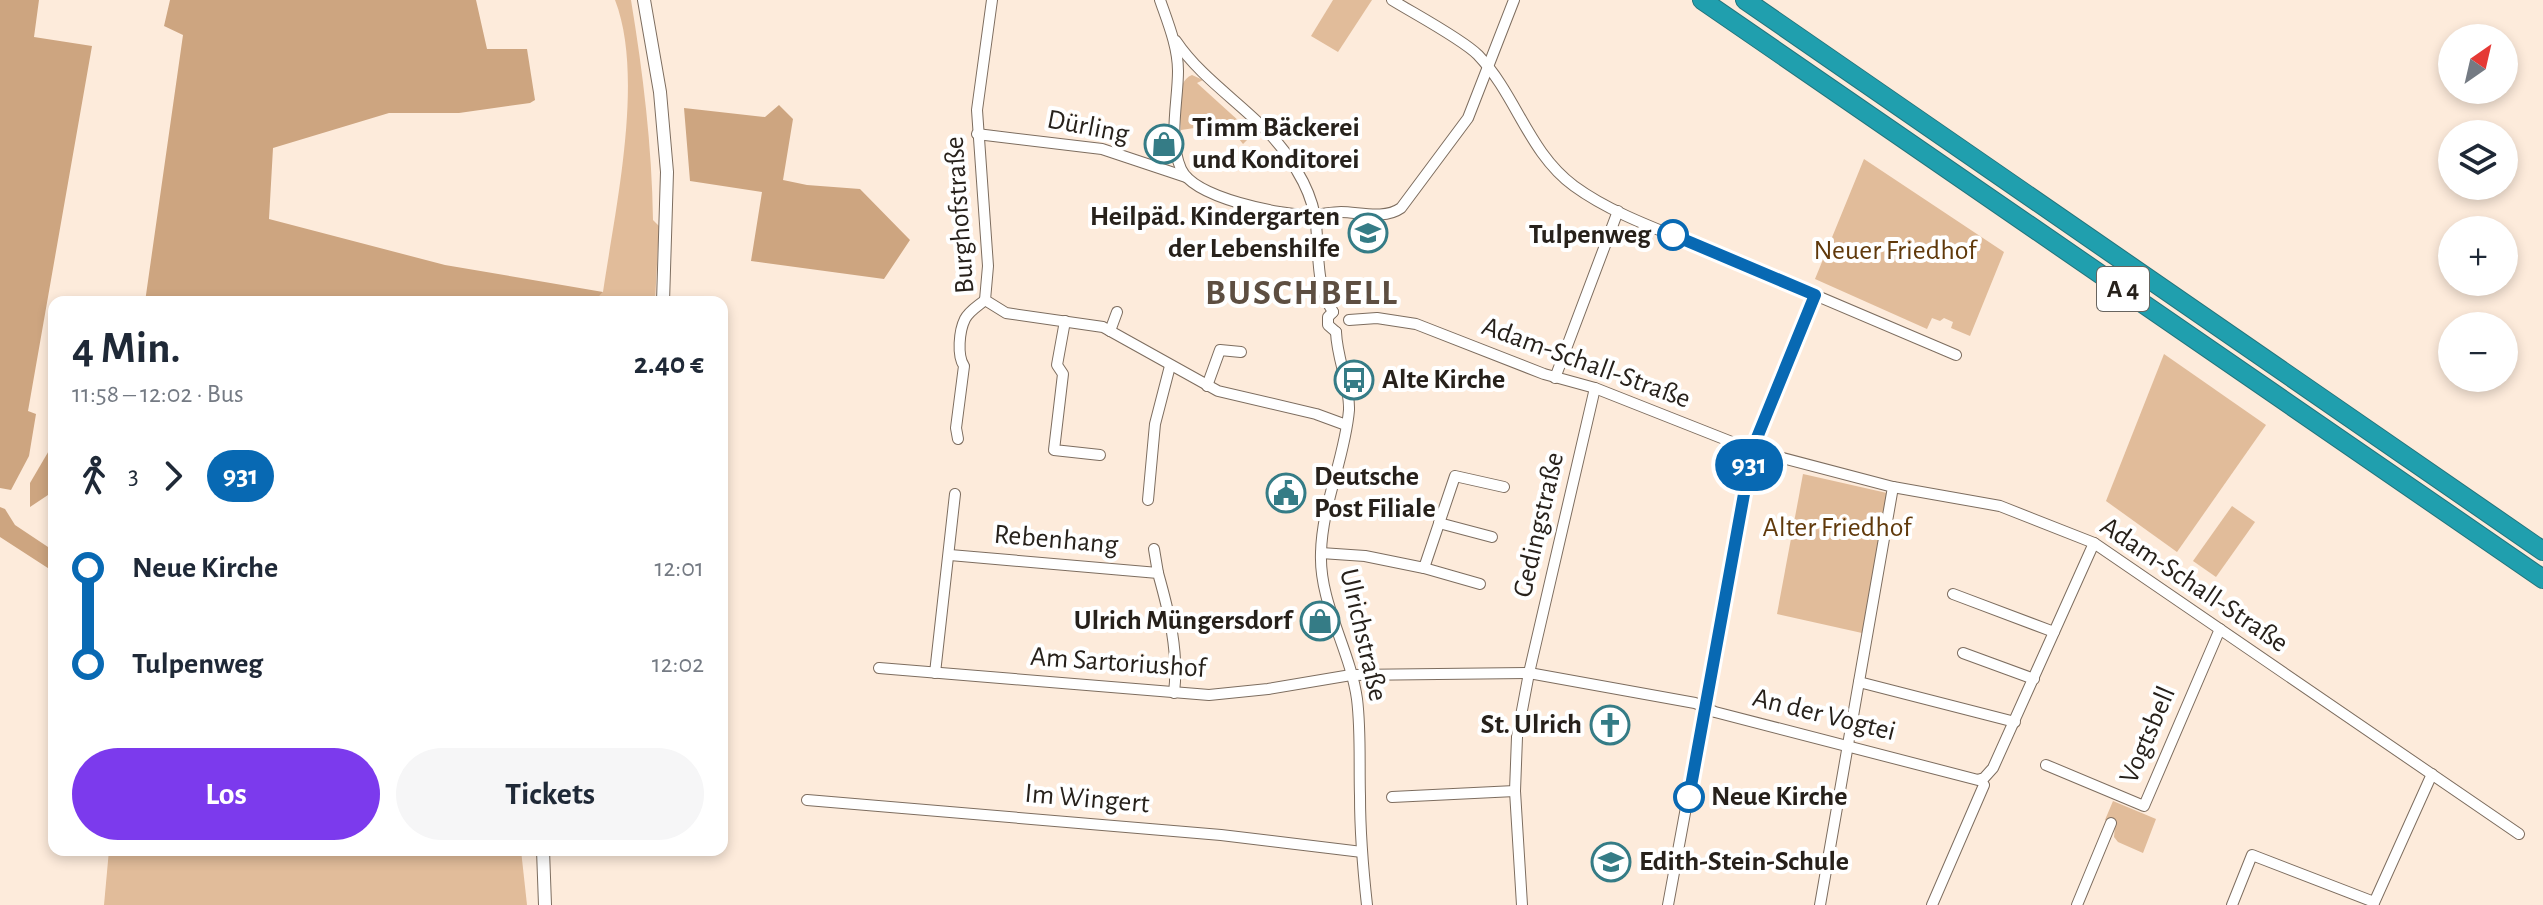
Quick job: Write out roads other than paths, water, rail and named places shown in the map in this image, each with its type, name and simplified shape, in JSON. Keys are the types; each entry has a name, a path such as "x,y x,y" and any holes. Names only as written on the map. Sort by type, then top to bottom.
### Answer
{"highway":[{"name":"A 4","path":"1702,0 2543,579"},
{"name":"A 4","path":"1745,0 2543,551"}],"street":[{"path":"644,0 660,92 667,172 663,296"},
{"name":"Burghofstraße","path":"992,0 977,110 988,266 985,300 1006,313 1097,325 1229,395 1316,414 1346,425"},
{"path":"1160,0 1172,36 1177,79 1176,149 1181,169 1186,177 1228,199 1294,215 1388,213 1401,208 1468,118 1514,0"},
{"path":"1392,0 1477,54 1511,97 1533,142 1557,173 1577,188 1618,211 1956,355"},
{"path":"1172,36 1197,67 1287,154 1303,182 1315,215 1318,268 1324,294 1333,312"},
{"path":"1177,79 1185,68 1197,67"},
{"name":"Dürling","path":"977,134 1102,149 1186,177"},
{"path":"1555,378 1618,211"},
{"path":"1668,905 1752,450 1815,295"},
{"path":"958,439 956,428 964,366 960,359 963,323 985,300"},
{"path":"1110,331 1117,312"},
{"path":"1333,312 1343,312 1349,320 1347,328 1336,332 1328,325 1328,317 1333,312"},
{"name":"Adam-Schall-Straße","path":"1349,320 1377,318 1416,324 1555,378 1595,388 1752,450 1893,487 2000,506 2094,543 2519,834"},
{"path":"1065,321 1057,365 1063,374 1054,450 1100,455"},
{"name":"Ulrichstraße","path":"1336,332 1339,365 1349,407 1321,553 1326,594 1357,697 1362,852 1367,905"},
{"path":"1207,386 1220,350 1241,352"},
{"path":"1148,500 1155,424 1170,366"},
{"name":"Gedingstraße","path":"1522,905 1515,791 1517,737 1595,388"},
{"path":"1424,568 1455,476 1504,487"},
{"path":"1820,905 1893,487"},
{"path":"935,673 955,494"},
{"path":"1439,523 1492,537"},
{"name":"An der Vogtei","path":"1351,675 1529,673 1695,703 1705,709 1978,780 1993,768 2094,543"},
{"name":"Rebenhang","path":"1154,549 1174,646 1174,693"},
{"path":"1321,553 1365,556 1480,584"},
{"name":"Rebenhang","path":"950,555 1158,573"},
{"path":"1953,594 2054,632"},
{"name":"Vogtsbell","path":"2046,765 2144,806 2220,629"},
{"path":"1963,653 2034,679"},
{"name":"Am Sartoriushof","path":"879,668 1217,695 1351,675"},
{"path":"1859,682 2015,722"},
{"path":"2232,905 2252,855 2374,904 2432,774"},
{"path":"1932,905 1984,785"},
{"path":"1392,797 1515,791"},
{"name":"Im Wingert","path":"807,800 1221,835 1362,852"},
{"path":"2077,905 2111,823"},
{"path":"543,856 545,905"}],"place":[{"name":"Timm Bäckerei und Konditorei","path":"1164,144"},
{"name":"Heilpäd. Kindergarten der Lebenshilfe","path":"1368,233"},
{"name":"Tulpenweg","path":"1673,235"},
{"name":"Alte Kirche","path":"1354,380"},
{"name":"Deutsche Post Filiale","path":"1286,493"},
{"name":"Ulrich Müngersdorf","path":"1320,621"},
{"name":"St. Ulrich","path":"1610,725"},
{"name":"Neue Kirche","path":"1689,797"},
{"name":"Edith-Stein-Schule","path":"1611,862"}],"district":[{"name":"BUSCHBELL","path":"1302,293"}],"park label":[{"name":"Neuer Friedhof","path":"1895,251"},
{"name":"Alter Friedhof","path":"1837,528"}]}
